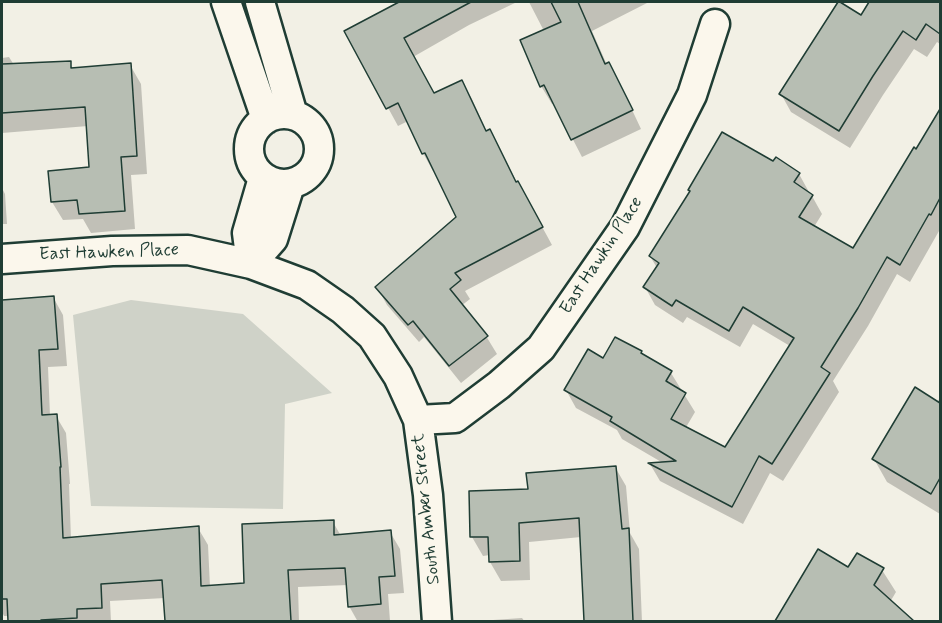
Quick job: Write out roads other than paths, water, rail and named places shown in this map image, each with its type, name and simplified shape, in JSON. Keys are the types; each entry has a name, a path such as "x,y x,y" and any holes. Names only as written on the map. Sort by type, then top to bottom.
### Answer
{"street":[{"path":"226,2 279,117"},
{"path":"260,2 279,117"},
{"name":"East Hawkin Place","path":"418,420 455,418 499,385 541,348 625,227 692,95 715,24"},
{"path":"279,117 306,121 315,131 320,144 319,158 313,171 303,180 276,181 254,168 249,155 250,141 255,128 279,117"},
{"path":"251,264 247,233 276,181"},
{"name":"East Hawken Place","path":"2,259 112,250 188,250 251,264"},
{"name":"South Amber Street","path":"251,264 307,285 343,310 372,336 398,376 418,420 428,495 437,621"}]}
